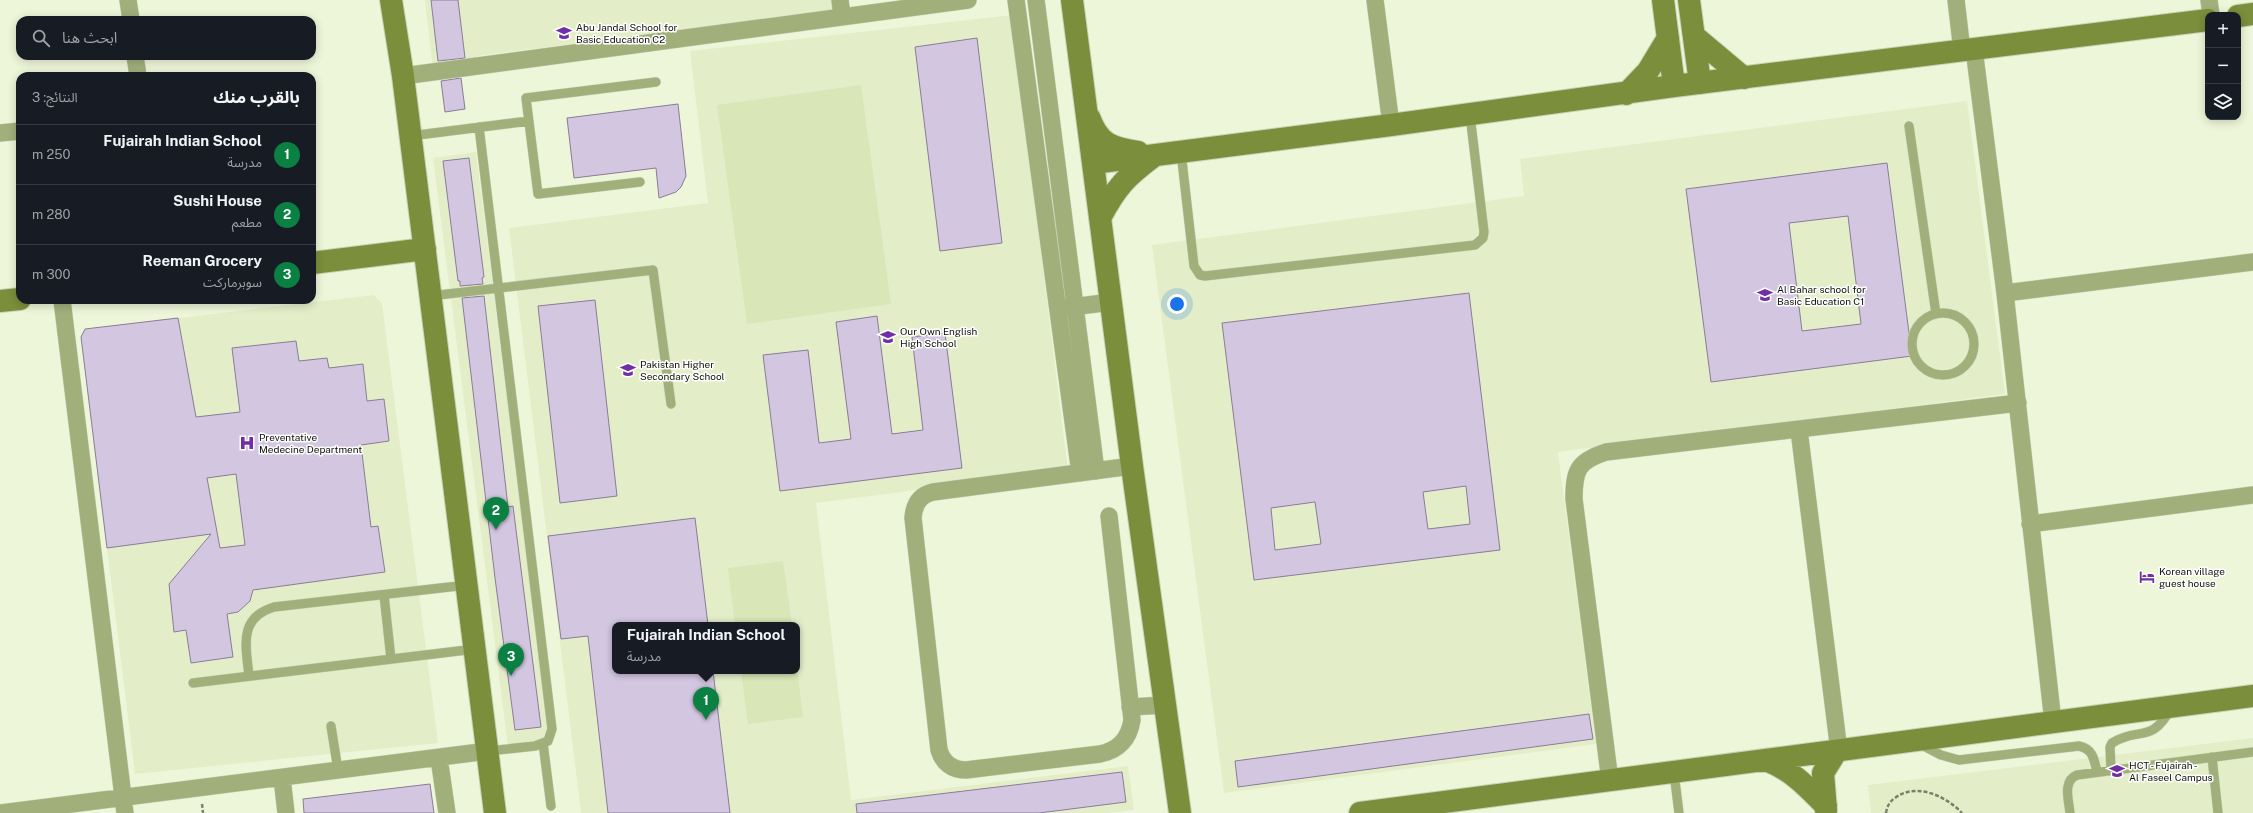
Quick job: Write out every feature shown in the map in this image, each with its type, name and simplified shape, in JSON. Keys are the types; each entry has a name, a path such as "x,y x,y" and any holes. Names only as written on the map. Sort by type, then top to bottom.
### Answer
{"street":[{"path":"128,0 130,16"},
{"path":"392,0 403,76 495,813"},
{"path":"840,0 842,17"},
{"path":"403,76 968,0"},
{"path":"1016,0 1058,309 1088,472"},
{"path":"1036,0 1075,307 1088,472"},
{"path":"1072,0 1132,466 1180,813"},
{"path":"1375,0 1392,125"},
{"path":"1663,0 1674,86"},
{"path":"1689,0 1700,83"},
{"path":"1956,0 1968,50 2005,293 2053,722"},
{"path":"2209,0 2211,12"},
{"path":"2241,16 2253,14"},
{"path":"1093,163 1470,115 1674,86 2205,20"},
{"path":"1694,36 1744,78"},
{"path":"1626,94 1648,71 1668,38"},
{"path":"136,60 137,72"},
{"path":"1086,110 1095,134 1115,149 1155,155"},
{"path":"0,133 16,131"},
{"path":"1100,218 1110,198 1125,178 1155,155"},
{"path":"316,262 424,249"},
{"path":"2005,293 2253,262"},
{"path":"0,301 16,299"},
{"path":"1058,309 1111,302"},
{"path":"62,304 124,805"},
{"path":"1610,781 1574,498 1577,472 1587,459 1606,452 2018,403"},
{"path":"1799,430 1837,752 1823,773 1826,810"},
{"path":"1109,516 1132,720 1126,739 1119,747 1100,754 960,770 948,766 940,756 939,750 912,518 915,505 923,497 934,492 1132,466"},
{"path":"2030,524 2253,495"},
{"path":"1360,813 1435,808 1610,781 1915,742 2173,705 2253,696"},
{"path":"1130,707 1165,704"},
{"path":"1,813 124,805 282,778 488,751"},
{"path":"439,758 447,813"},
{"path":"1766,760 1785,768 1797,777 1826,810"},
{"path":"282,778 286,813"}],"lane":[{"path":"640,182 538,194 526,98 656,82"},
{"path":"1181,152 1194,266 1200,275 1205,276 1474,245 1483,238 1484,232 1470,115"},
{"path":"410,136 529,121"},
{"path":"1909,126 1936,314"},
{"path":"479,127 500,288 552,729 548,741 535,746 488,751"},
{"path":"430,296 653,270 671,404"},
{"path":"1936,314 1948,314 1958,317 1967,325 1973,340 1971,357 1964,366 1955,372 1944,375 1932,373 1922,367 1916,359 1912,348 1913,336 1918,326 1926,318 1936,314"},
{"path":"249,676 245,639 247,630 251,622 265,610 274,607 467,585"},
{"path":"384,595 391,659"},
{"path":"193,683 475,649"},
{"path":"2112,770 2110,747 2112,743 2153,731 2164,722 2173,705"},
{"path":"331,726 338,770"},
{"path":"1915,742 1941,756 1959,760 2079,746 2084,747 2092,753 2097,772"},
{"path":"543,743 550,806"},
{"path":"2070,813 2067,786 2071,779 2077,775 2253,752"},
{"path":"2212,757 2218,813"},
{"path":"1674,773 1679,813"}],"path":[{"path":"1886,813 1890,801 1899,794 1914,790 1929,792 1942,798 1962,813"}],"shaded area":[{"name":"Abu Jandal School for Basic Education C2","path":"425,0 832,0 833,11 477,56 476,64 433,70"},
{"path":"1012,15 1068,471 816,503 851,800 1128,766 1134,810 1107,813 581,813 509,228 708,203 690,51"},
{"path":"861,85 891,304 747,324 717,105"},
{"path":"1967,101 2005,394 1558,452 1596,744 1224,793 1152,245 1524,196 1520,159"},
{"path":"476,152 550,740 508,746 433,158"},
{"name":"Preventative Medecine Department","path":"374,295 382,303 438,743 135,774 107,548 85,329 298,304 316,304 316,302"},
{"path":"783,561 792,622 735,622 728,568"},
{"path":"741,674 798,674 803,717 748,724"},
{"name":"HCT - Fujairah - Al Faseel Campus","path":"2253,738 2253,813 1871,813 1868,785"}],"building":[{"path":"431,0 458,0 465,58 438,61"},
{"path":"977,38 1002,243 940,251 915,47"},
{"path":"461,78 465,109 445,112 441,81"},
{"path":"678,104 686,176 681,187 676,192 659,198 656,168 574,178 567,118"},
{"path":"469,158 484,277 482,278 483,284 460,286 460,281 458,281 443,161"},
{"path":"1887,163 1912,356 1711,382 1686,189","holes":["1848,216 1861,324 1802,331 1789,223"]},
{"path":"1469,293 1500,550 1254,580 1222,323","holes":["1466,486 1470,524 1428,529 1423,492","1315,502 1321,544 1275,550 1271,508"]},
{"path":"484,296 508,507 513,506 541,727 515,730 495,578 462,298"},
{"path":"595,300 617,496 560,503 538,306"},
{"path":"877,316 892,434 923,430 912,337 945,333 962,468 780,491 763,355 808,350 819,443 851,439 836,322"},
{"path":"178,318 196,417 240,412 232,348 296,341 299,361 327,358 329,368 363,364 367,401 384,399 389,441 361,445 371,527 378,526 385,572 253,590 250,601 238,612 227,614 233,657 191,663 186,630 174,632 169,584 211,534 107,548 81,337 85,329","holes":["236,474 245,545 220,548 207,478"]},
{"path":"695,518 708,622 612,622 612,674 713,674 730,813 608,813 588,636 561,639 548,536"},
{"path":"1589,714 1593,739 1238,787 1235,761"},
{"path":"1122,772 1126,802 1039,813 857,813 856,804"},
{"path":"430,784 434,813 304,813 303,799"}],"place":[{"name":"Abu Jandal School for Basic Education C2","path":"564,33"},
{"name":"Al Bahar school for Basic Education C1","path":"1765,295"},
{"name":"Our Own English High School","path":"888,337"},
{"name":"Pakistan Higher Secondary School","path":"628,370"},
{"name":"Preventative Medecine Department","path":"247,443"},
{"name":"Sushi House","path":"496,530"},
{"name":"Korean village guest house","path":"2147,577"},
{"name":"Reeman Grocery","path":"511,676"},
{"name":"Fujairah Indian School","path":"706,720"},
{"name":"HCT - Fujairah - Al Faseel Campus","path":"2117,771"}]}
